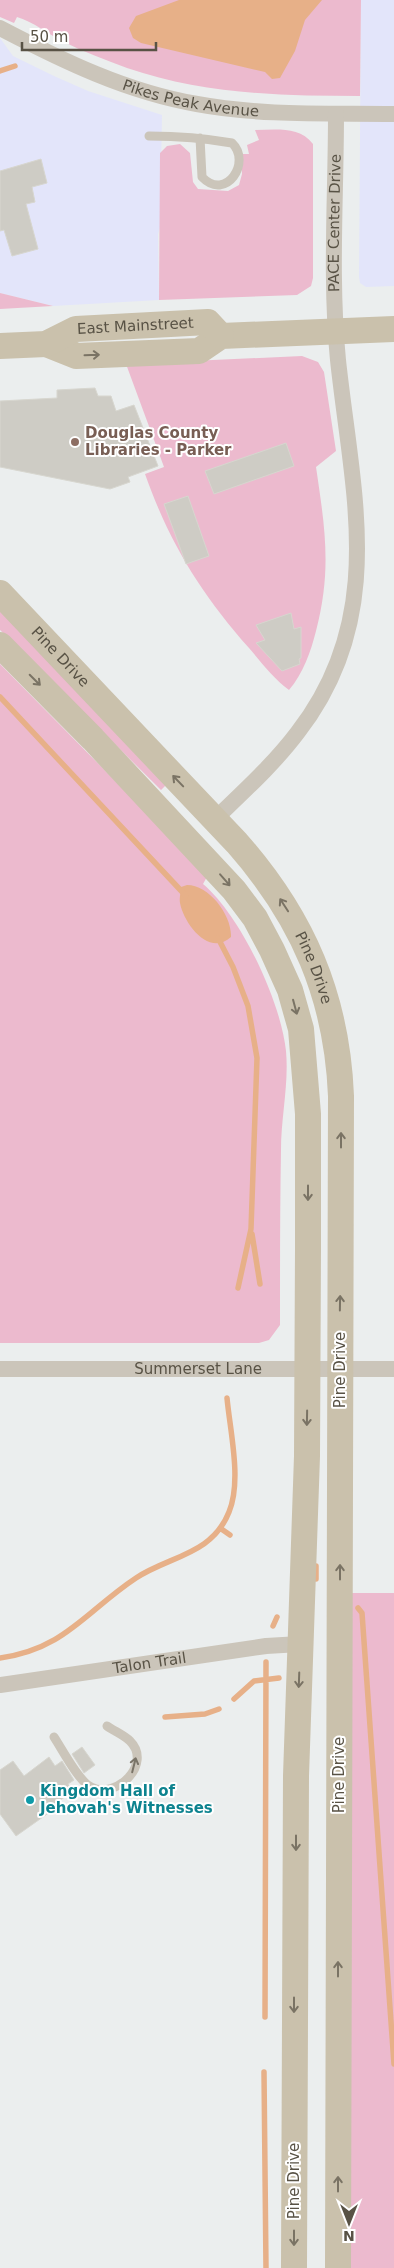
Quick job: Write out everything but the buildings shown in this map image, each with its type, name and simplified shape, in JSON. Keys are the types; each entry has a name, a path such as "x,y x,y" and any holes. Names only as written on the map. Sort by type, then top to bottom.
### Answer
{"main road":[{"name":"East Mainstreet","path":"0,346 46,344 76,329 208,322 221,336 394,329"},
{"name":"Pine Drive","path":"0,593 251,859 292,917 314,962 328,1007 338,1058 341,1096 338,2268"},
{"name":"Pine Drive","path":"0,645 79,724 225,879 254,918 287,982 300,1029 307,1093 307,1369 296,1785 294,2268"}],"street":[{"name":"Pikes Peak Avenue","path":"0,28 71,64 161,96 195,104 241,110 336,114 394,114"},
{"name":"PACE Center Drive","path":"214,820 284,749 307,719 332,678 349,627 356,594 358,556 351,454 336,332 334,282 336,114"},
{"name":"Summerset Lane","path":"0,1369 394,1369"},
{"name":"Talon Trail","path":"0,1685 266,1646 300,1644"}],"lane":[{"path":"149,136 200,138 232,143 236,147 237,168 233,180 225,183 212,183 202,176 200,138"},
{"path":"54,1737 90,1788 110,1789 127,1780 133,1772 136,1756 130,1741 107,1726"}],"shaded area":[{"path":"0,0 361,0 360,96 242,92 156,77 79,49 23,19 17,17 14,23 0,17"},
{"path":"179,0 322,0 305,20 295,51 280,78 272,79 265,72 141,43 133,38 129,28 136,16"},
{"path":"361,0 394,0 394,286 366,287 360,283 359,277"},
{"path":"0,38 13,56 54,76 88,91 162,115 160,227 158,234 159,300 53,306 0,293"},
{"path":"255,130 287,130 301,134 313,144 313,278 311,286 297,295 159,300 160,153 167,146 180,144 190,153 193,182 198,189 228,191 239,185 242,174 241,154 249,154 247,145 259,140"},
{"path":"0,293 53,306 0,309"},
{"path":"302,356 318,362 324,372 336,451 316,467 324,530 324,588 316,631 309,654 302,670 289,690 268,670 216,608 176,545 154,499 145,474 164,467 126,364"},
{"path":"0,610 166,785 161,790 0,630"},
{"path":"0,664 208,875 203,884 217,898 245,938 268,985 283,1031 287,1063 281,1150 280,1325 269,1340 259,1343 0,1343"},
{"path":"187,885 203,890 218,903 228,920 231,937 223,942 214,943 206,941 192,928 182,911 180,901 181,887"},
{"path":"350,1593 394,1593 394,2268 350,2268"}],"waterway":[{"path":"0,71 15,66"},
{"path":"0,697 186,896"},
{"path":"218,938 233,967 248,1006 257,1058 251,1229 238,1288"},
{"path":"252,1234 260,1284"},
{"path":"0,1658 42,1646 58,1637 74,1627 136,1578 201,1546 212,1537 229,1512 235,1486 234,1456 227,1398"},
{"path":"220,1528 230,1535"},
{"path":"316,1566 316,1579"},
{"path":"358,1608 362,1613 394,2064"},
{"path":"273,1626 277,1617"},
{"path":"265,2017 266,1662"},
{"path":"234,1699 254,1681 279,1678"},
{"path":"165,1717 205,1714 219,1709"},
{"path":"264,2072 266,2268"}],"place":[{"name":"Douglas County Libraries - Parker","path":"75,442"},
{"name":"Kingdom Hall of Jehovah's Witnesses","path":"30,1800"}]}
